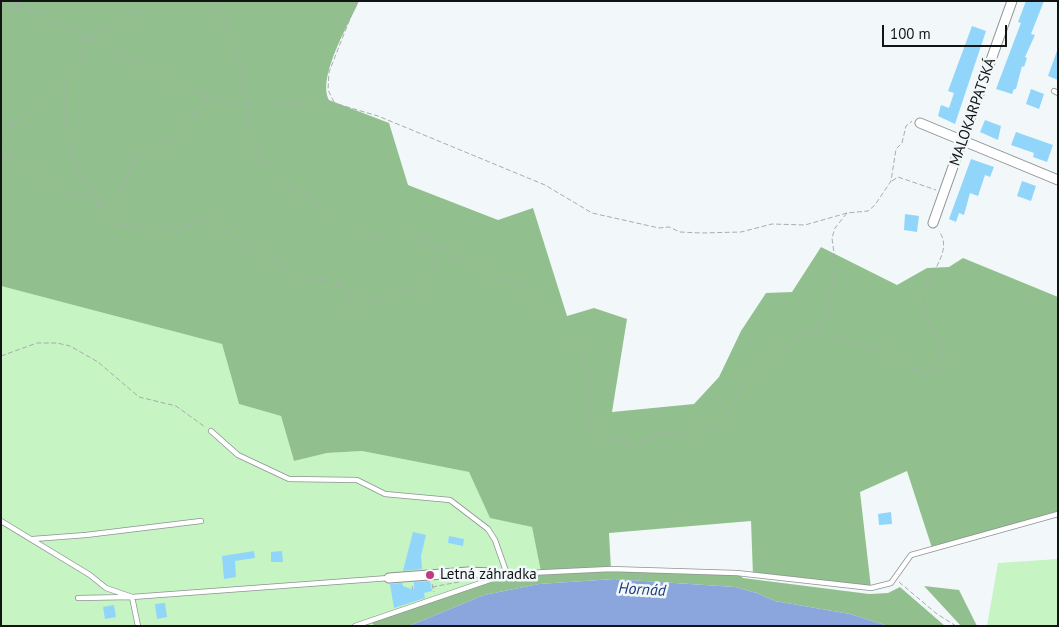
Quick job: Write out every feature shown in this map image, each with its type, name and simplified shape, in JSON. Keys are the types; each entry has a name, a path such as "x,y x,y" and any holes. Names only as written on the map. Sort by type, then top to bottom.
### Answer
{"street":[{"name":"MALOKARPATSKÁ","path":"934,223 1012,1"},
{"path":"920,123 1058,180"},
{"path":"389,578 468,572 491,573"}],"lane":[{"path":"211,431 238,455 289,479 357,480 386,494 450,500 488,529 495,540 507,574"},
{"path":"491,573 507,574 611,569 738,573 870,588 891,583 911,554 1058,514"},
{"path":"1,521 90,575 106,588 132,597"},
{"path":"32,539 86,536 201,521"},
{"path":"355,626 507,574"},
{"path":"78,598 132,597 389,578"},
{"path":"132,597 138,626"}],"path":[{"path":"14,1 162,74 208,99 228,105 247,106 334,102 378,116 545,184 592,213 659,228 669,227 680,232 741,232 772,224 805,225 847,213 868,211 875,205 891,182 898,177 941,192"},
{"path":"1,140 4,134 19,119 80,72 83,65 81,53 86,38 129,18 156,1"},
{"path":"216,1 240,67 250,138 259,159 292,190 312,198 343,228 373,238 422,238 494,278 519,286 538,302 570,336 585,356 588,380 588,423 602,435 622,442 637,444 664,432 686,434 717,426 728,412 751,374 767,357 814,329 828,310 836,269 832,238 835,228 847,213"},
{"path":"334,102 328,90 329,72 357,1"},
{"path":"1,5 23,7"},
{"path":"64,85 64,115 74,163 101,204 107,217 118,224 161,230 182,228 210,218 233,238 281,264 299,277 331,282 344,288 351,308 395,292 421,292 438,248"},
{"path":"1,152 65,191 101,204 112,201 120,193 130,168 136,160 170,143 208,99"},
{"path":"891,182 896,149 902,143 906,126 912,121 920,123"},
{"path":"814,329 847,342 888,351 920,374 934,372 944,365 944,355 924,316 924,296 928,283 934,268 944,255 945,240 934,223"},
{"path":"1,356 37,343 57,343 70,346 98,362 139,397 176,406 211,431"},
{"path":"430,578 435,596"},
{"path":"896,578 937,614 956,626"}],"green space":[{"path":"1,1 359,1 336,50 327,78 326,90 329,100 389,123 408,185 498,220 533,208 567,316 594,308 627,319 612,412 694,404 719,377 741,331 766,293 792,292 821,247 897,285 927,268 949,267 963,258 1058,297 1058,514 932,548 907,471 860,492 871,588 753,575 751,521 609,533 611,569 737,573 743,578 869,594 888,593 900,587 945,626 888,626 850,614 775,601 757,593 735,587 614,579 539,584 484,595 409,626 375,626 370,621 507,574 541,572 532,527 490,518 469,472 362,451 327,453 294,461 281,416 239,404 222,344 1,286"},
{"path":"1,286 222,344 239,404 281,416 294,461 327,453 362,451 469,472 490,517 532,527 541,572 370,621 375,626 1,626"},
{"path":"1058,559 1058,626 987,626 998,563"},
{"path":"924,586 959,590 977,626 961,626"}],"water":[{"name":"Hornád","path":"614,579 735,587 757,593 775,601 850,614 888,626 409,626 484,595 539,584"}],"building":[{"path":"1026,1 1044,1 1031,34 1035,35 1025,57 1027,58 1024,67 1022,66 1016,89 1014,89 1012,94 996,89 1021,23 1018,22"},
{"path":"972,26 986,31 955,124 938,116 941,105 949,108 954,93 948,91"},
{"path":"1058,51 1058,80 1048,76"},
{"path":"1031,89 1044,94 1039,109 1026,104"},
{"path":"985,120 1001,126 998,140 980,132"},
{"path":"1016,132 1053,145 1047,162 1033,157 1034,153 1011,145"},
{"path":"971,159 994,167 990,177 985,175 978,196 970,193 964,215 959,213 956,222 949,219"},
{"path":"1022,181 1036,186 1031,201 1017,196"},
{"path":"905,214 919,216 917,232 904,230"},
{"path":"891,512 892,524 879,525 878,514"},
{"path":"413,532 426,535 421,556 422,569 403,571"},
{"path":"449,536 464,539 463,546 448,543"},
{"path":"254,551 255,558 235,561 236,577 224,579 222,556"},
{"path":"282,551 283,562 271,562 271,552"},
{"path":"430,581 432,591 424,593 425,598 394,608 390,584 402,583 403,586 414,590 414,582"},
{"path":"165,603 167,617 157,619 155,604"},
{"path":"114,605 116,617 105,619 103,607"}],"place":[{"name":"Letná záhradka","path":"430,575"}]}
